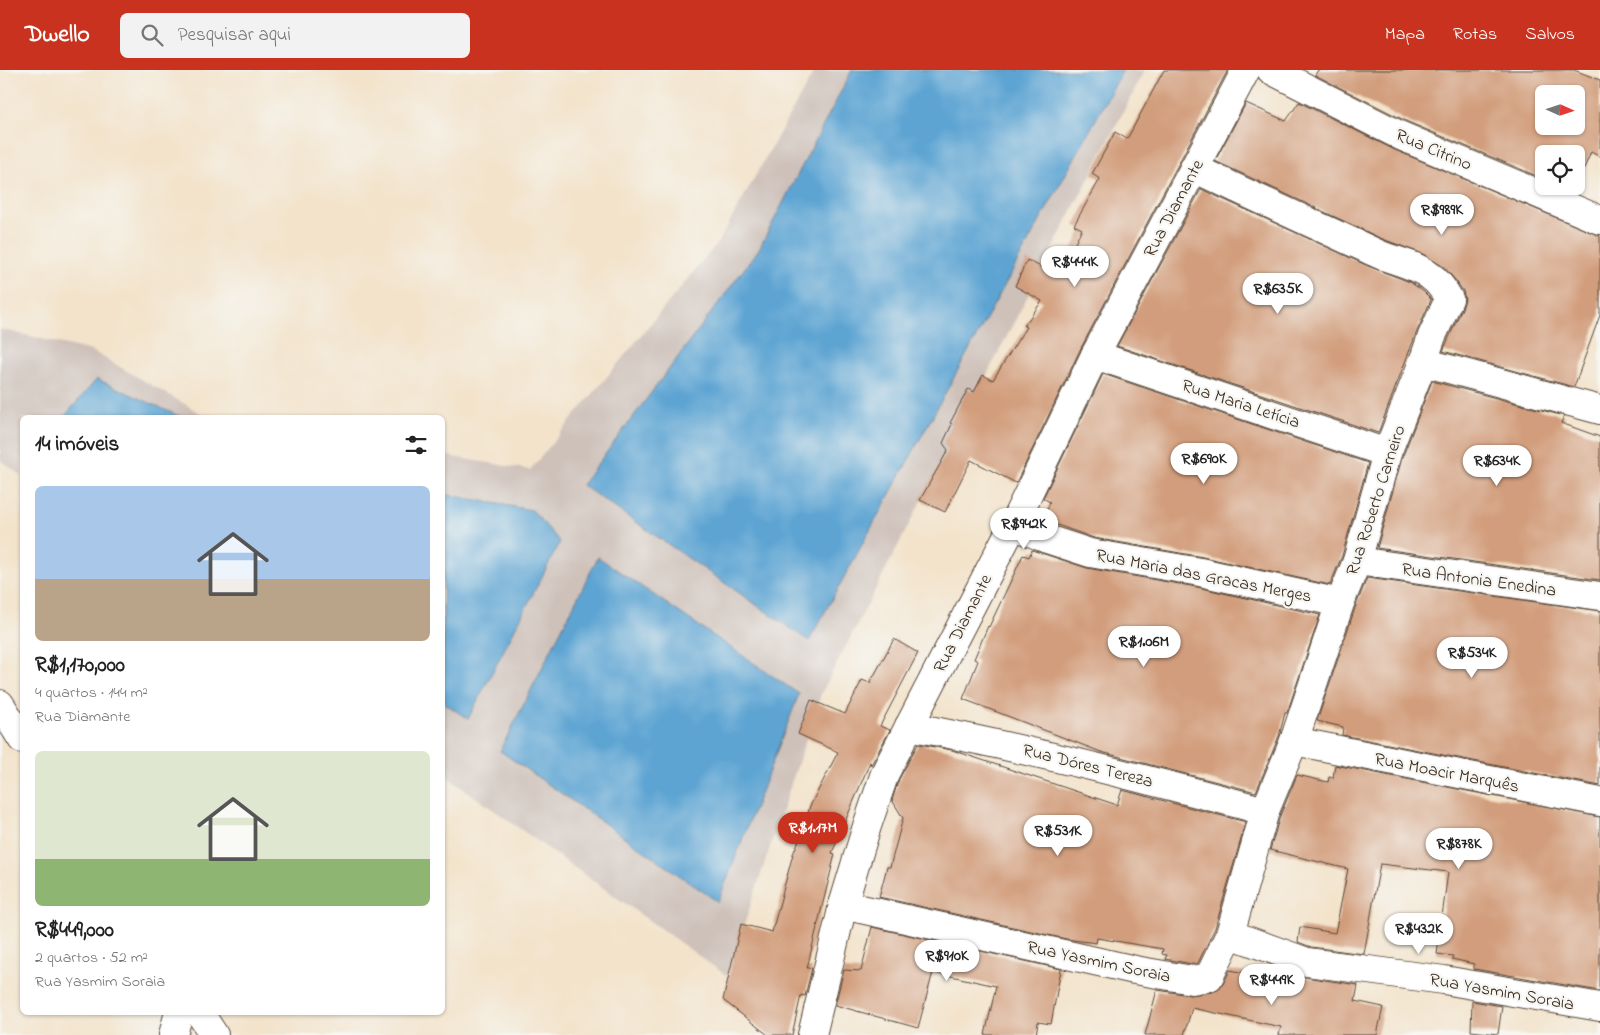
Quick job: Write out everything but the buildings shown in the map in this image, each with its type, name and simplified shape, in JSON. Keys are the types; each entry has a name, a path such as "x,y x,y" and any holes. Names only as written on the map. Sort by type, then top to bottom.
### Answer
{"street":[{"name":"Rua Diamante","path":"812,1035 842,905 885,773 1013,525 1095,354 1246,70"},
{"name":"Rua Citrino","path":"1271,70 1401,136 1600,220"},
{"name":"Rua Roberto Carneiro","path":"1194,168 1386,258 1417,268 1441,286 1449,299 1432,336 1387,452 1357,561 1340,603 1294,741 1265,811 1230,934 1209,977"},
{"name":"Rua Maria Letícia","path":"1095,354 1387,452"},
{"path":"1423,362 1600,410"},
{"name":"Rua Maria das Gracas Merges","path":"1013,525 1047,539 1090,553 1200,572 1340,603"},
{"name":"Rua Antonia Enedina","path":"1357,561 1600,596"},
{"path":"0,704 20,736"},
{"name":"Rua Dóres Tereza","path":"909,726 980,739 1132,774 1265,811"},
{"name":"Rua Moacir Marquês","path":"1294,741 1600,802"},
{"name":"Rua Yasmim Soraia","path":"842,905 1143,972 1192,980 1209,977"},
{"name":"Rua Yasmim Soraia","path":"1230,934 1307,962 1444,980 1600,1007"},
{"path":"173,1035 178,1015"},
{"path":"201,1015 214,1035"}],"shaded area":[{"path":"815,70 1145,70 821,694 727,976 445,775 445,456 530,470 719,241"},
{"path":"0,329 92,351 202,414 208,415 20,415 20,475 0,460"}],"water":[{"path":"852,70 1123,70 809,641 582,485 759,249"},
{"path":"97,379 177,415 66,415"},
{"path":"445,494 532,510 560,542 468,719 445,703"},
{"path":"598,557 799,694 718,902 500,751"}]}
